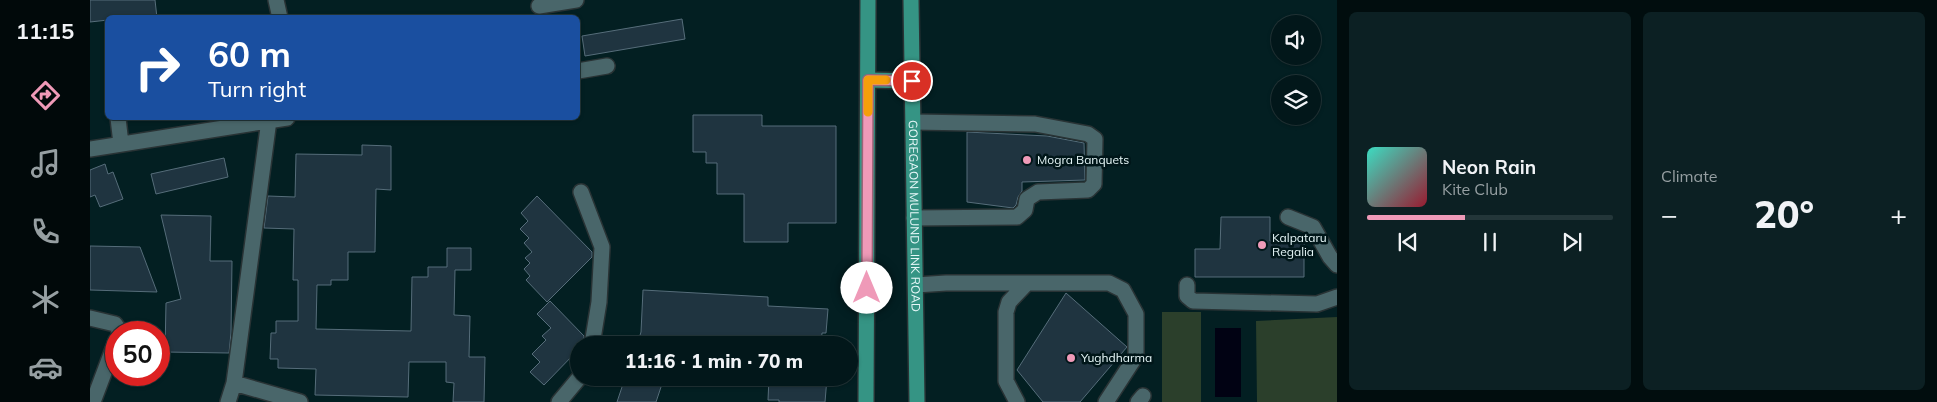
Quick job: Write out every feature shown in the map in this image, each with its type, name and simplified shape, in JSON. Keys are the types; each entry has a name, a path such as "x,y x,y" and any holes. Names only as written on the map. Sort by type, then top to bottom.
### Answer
{"main road":[{"path":"866,402 868,0"},
{"name":"GOREGAON MULUND LINK ROAD","path":"911,0 917,402"},
{"path":"868,80 912,81"}],"street":[{"path":"276,0 279,15"},
{"path":"539,8 576,0"},
{"path":"580,71 607,66"},
{"path":"118,120 121,144"},
{"path":"90,149 269,120 234,384 228,402"},
{"path":"913,122 1035,124 1088,134 1095,139 1094,184 1088,190 1038,192 1027,199 1025,210 1017,217 914,218"},
{"path":"581,192 602,247 599,302 593,336"},
{"path":"1288,217 1313,227 1330,257 1337,265"},
{"path":"916,285 946,283 1109,283 1123,290 1136,314 1136,356 1106,402"},
{"path":"1017,402 1006,381 1006,312 1009,302 1027,283"},
{"path":"1188,285 1187,296 1193,301 1317,304 1337,298"},
{"path":"90,318 105,322"},
{"path":"94,402 105,372"},
{"path":"234,384 300,402"},
{"path":"560,402 573,386"}],"green space":[{"path":"1162,312 1201,312 1201,402 1162,402"},
{"path":"1337,317 1337,402 1257,402 1256,321"}],"shaded area":[{"path":"1215,328 1241,328 1241,397 1215,397"}],"building":[{"path":"90,0 155,0 157,15 105,15 105,20 90,22"},
{"path":"682,19 685,39 585,56 582,36"},
{"path":"693,115 762,115 762,126 836,126 836,223 788,223 788,242 744,242 744,194 717,194 717,163 706,163 706,152 693,152"},
{"name":"Mogra Banquets","path":"967,132 1047,136 1084,143 1085,180 1022,182 1022,191 1013,208 967,202"},
{"path":"362,145 391,146 391,190 376,189 375,252 348,252 348,280 331,280 331,285 317,285 316,329 411,331 412,277 428,277 428,267 447,267 447,248 471,248 471,270 455,270 454,315 470,316 469,357 485,357 484,402 453,402 454,383 446,382 446,362 409,362 408,397 315,395 316,369 278,368 278,359 270,359 271,333 276,333 276,321 298,321 298,280 293,280 294,229 264,228 268,196 295,197 296,154 362,155"},
{"path":"224,158 228,177 156,194 151,174"},
{"path":"105,164 108,174 113,172 123,199 100,207 95,195 90,197 90,170"},
{"path":"537,196 592,252 592,257 547,302 526,280 530,276 524,269 530,263 525,258 532,252 524,243 529,238 520,229 528,221 521,213"},
{"path":"161,215 211,216 210,261 232,261 229,353 170,352 170,321 166,321 166,303 181,299"},
{"name":"Kalpataru Regalia","path":"1221,217 1270,217 1270,241 1304,241 1304,277 1195,277 1195,249 1220,249"},
{"path":"90,246 140,247 157,292 90,290"},
{"path":"643,290 768,297 768,306 828,309 826,333 822,333 822,336 640,336"},
{"name":"Yughdharma","path":"1066,293 1127,347 1080,402 1043,402 1017,370"},
{"path":"550,301 584,336 570,336 570,358 544,385 530,372 540,362 532,354 546,340 542,336 551,328 537,314"},
{"path":"622,386 661,386 656,402 617,402"},
{"path":"769,386 826,386 825,402 779,402 779,400 768,400"}],"slow traffic":[{"path":"868,112 868,80 886,80"}],"place":[{"name":"Mogra Banquets","path":"1027,160"},
{"name":"Kalpataru Regalia","path":"1262,245"},
{"name":"Yughdharma","path":"1071,358"}],"route":[{"path":"867,288 868,80 912,81"}]}
